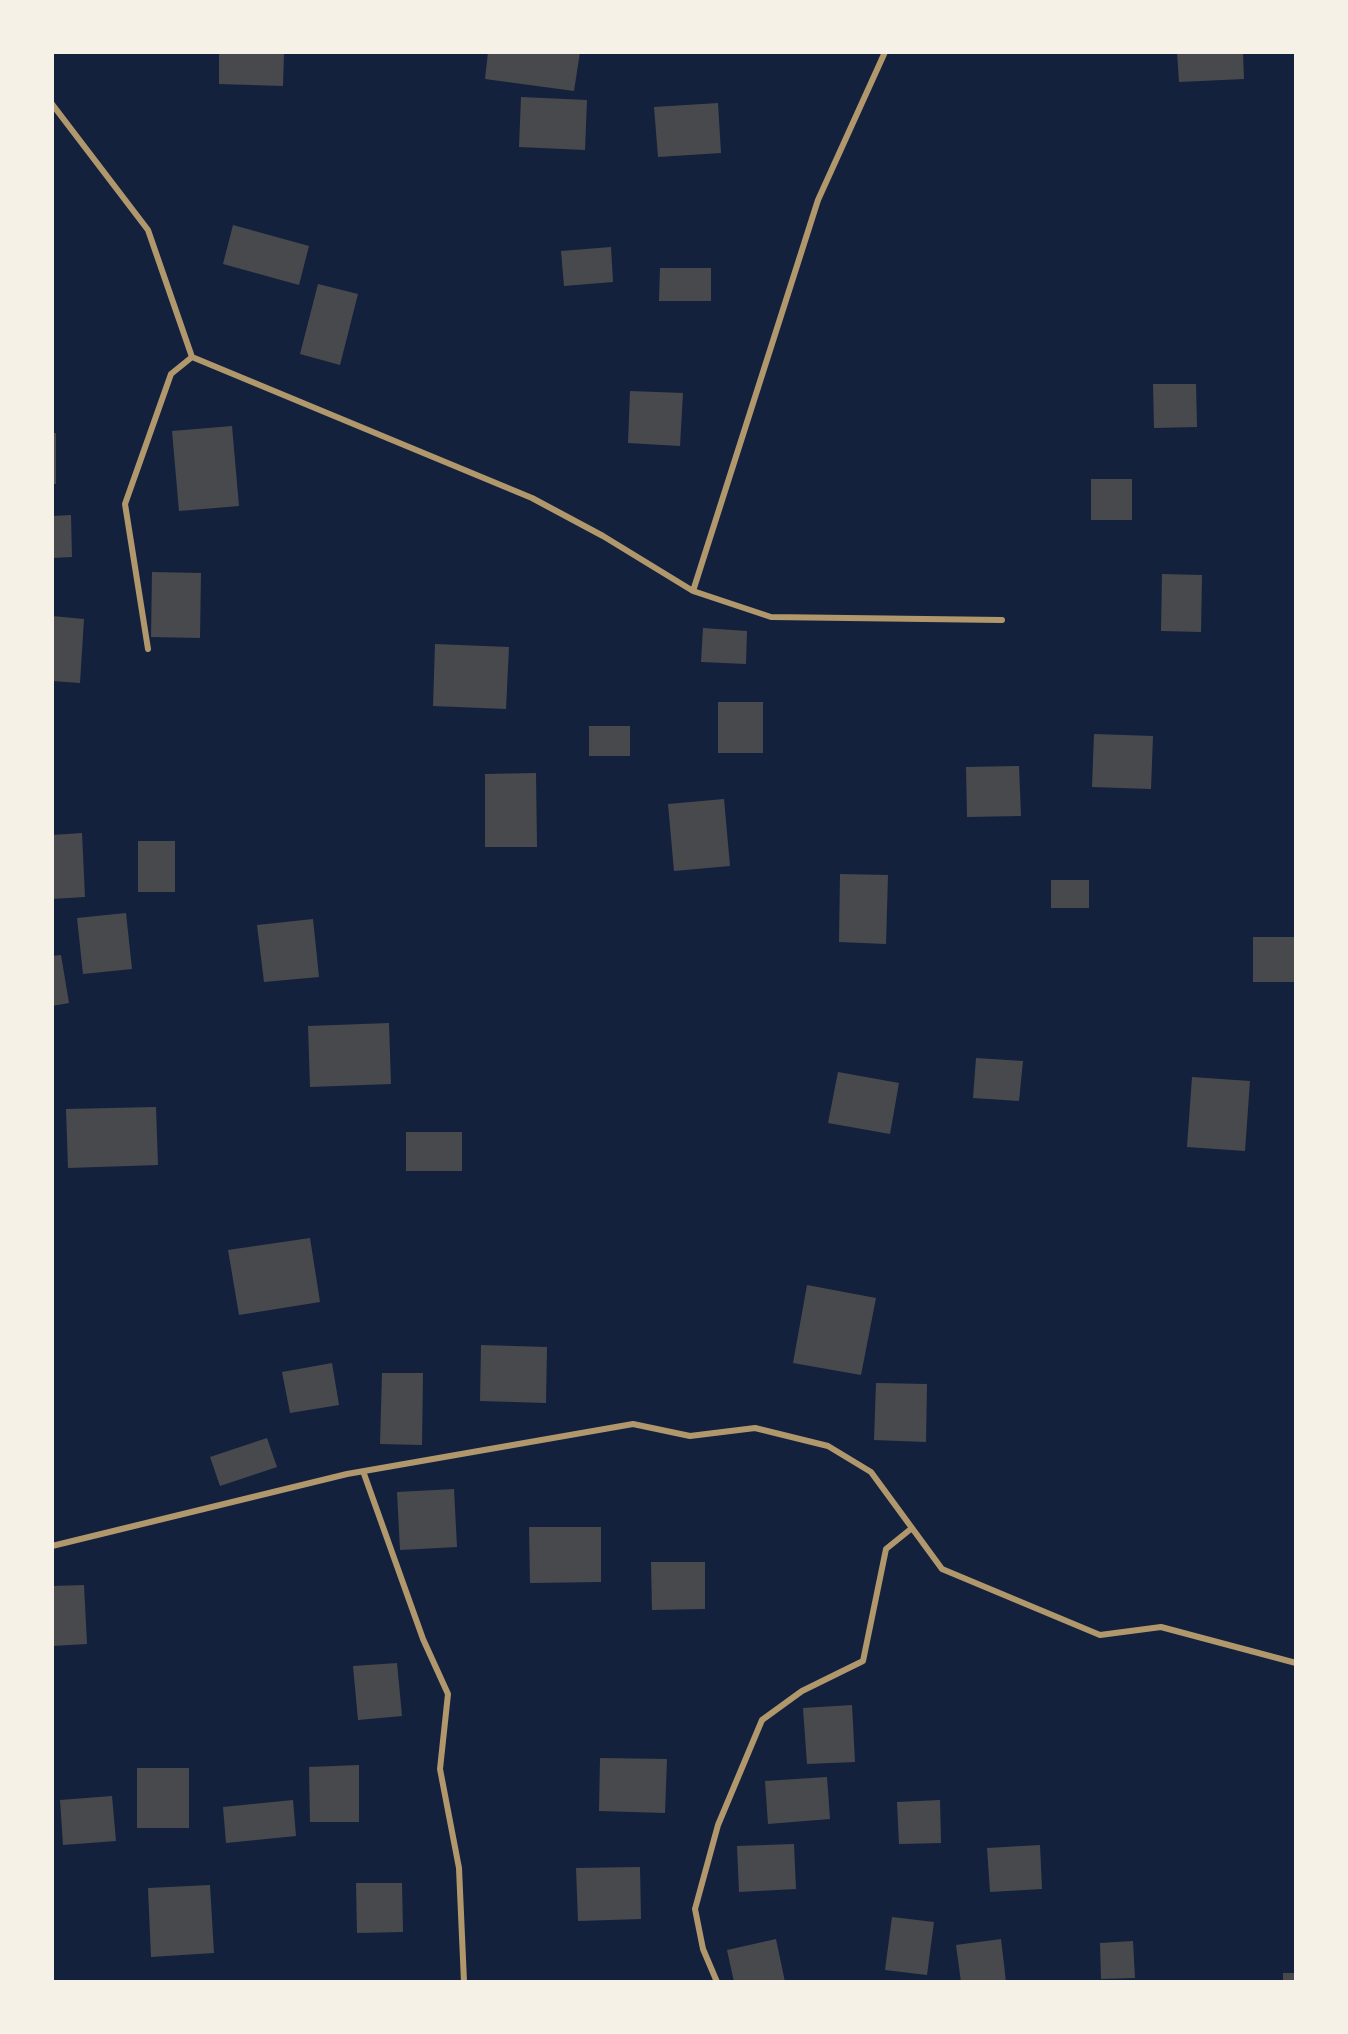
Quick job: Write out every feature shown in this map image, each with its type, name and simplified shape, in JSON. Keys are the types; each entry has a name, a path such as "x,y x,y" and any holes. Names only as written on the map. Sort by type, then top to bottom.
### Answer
{"street":[{"path":"693,591 818,200 885,52"},
{"path":"52,104 148,230 192,357 532,498 603,536 693,591 771,617 1002,620"},
{"path":"148,649 125,504 171,374 192,357"},
{"path":"52,1546 363,1471 633,1424 690,1436 755,1428 828,1446 871,1472 942,1569 1100,1635 1161,1627 1296,1663"},
{"path":"363,1471 423,1639 448,1694 440,1769 459,1868 464,1982"},
{"path":"717,1982 704,1949 695,1909 718,1826 762,1720 802,1690 863,1661 886,1550 912,1528"}],"building":[{"path":"219,52 284,52 283,86 219,84"},
{"path":"488,52 580,52 574,91 485,79"},
{"path":"1177,52 1243,52 1244,79 1179,82"},
{"path":"521,97 587,100 585,150 519,147"},
{"path":"718,103 721,153 658,157 654,107"},
{"path":"233,225 309,246 299,285 223,264"},
{"path":"611,247 613,282 564,286 561,251"},
{"path":"660,268 711,268 711,301 659,301"},
{"path":"318,284 358,294 340,365 300,354"},
{"path":"1153,384 1196,384 1197,427 1154,428"},
{"path":"630,391 683,393 680,446 628,443"},
{"path":"232,426 239,506 179,511 172,431"},
{"path":"52,433 56,433 56,484 52,484"},
{"path":"1091,479 1132,479 1132,520 1091,520"},
{"path":"71,515 72,557 52,558 52,516"},
{"path":"152,572 201,573 200,638 151,637"},
{"path":"1162,574 1202,575 1201,632 1161,631"},
{"path":"52,616 84,619 80,683 52,681"},
{"path":"703,628 747,631 746,664 701,662"},
{"path":"435,644 509,647 506,709 433,706"},
{"path":"718,702 763,702 763,753 718,753"},
{"path":"589,726 630,726 630,756 589,756"},
{"path":"1094,734 1153,736 1151,789 1092,787"},
{"path":"1019,766 1021,816 967,817 966,767"},
{"path":"536,773 537,847 485,847 485,774"},
{"path":"724,799 730,866 674,871 668,804"},
{"path":"82,833 85,897 52,899 52,835"},
{"path":"138,841 175,841 175,892 138,892"},
{"path":"840,874 888,875 886,944 839,942"},
{"path":"1051,880 1089,880 1089,908 1051,908"},
{"path":"126,913 132,969 83,974 77,918"},
{"path":"313,919 319,977 264,982 257,925"},
{"path":"1253,937 1296,937 1296,982 1253,982"},
{"path":"61,955 69,1003 52,1006 52,956"},
{"path":"389,1023 391,1084 310,1087 308,1026"},
{"path":"976,1058 1023,1061 1019,1101 973,1098"},
{"path":"838,1072 899,1083 890,1134 828,1123"},
{"path":"1192,1077 1250,1081 1245,1151 1187,1147"},
{"path":"156,1107 158,1165 68,1168 66,1109"},
{"path":"406,1132 462,1132 462,1171 406,1171"},
{"path":"310,1238 320,1302 239,1315 228,1250"},
{"path":"807,1285 876,1298 861,1375 793,1363"},
{"path":"481,1345 547,1347 546,1403 480,1401"},
{"path":"332,1363 339,1405 290,1413 282,1372"},
{"path":"382,1373 423,1373 422,1445 380,1444"},
{"path":"876,1383 927,1384 926,1442 874,1440"},
{"path":"267,1438 277,1467 220,1486 210,1457"},
{"path":"454,1489 457,1547 400,1550 397,1492"},
{"path":"529,1527 601,1527 601,1582 530,1583"},
{"path":"651,1562 705,1562 705,1609 652,1610"},
{"path":"84,1585 87,1644 52,1646 52,1586"},
{"path":"397,1663 402,1716 358,1720 353,1666"},
{"path":"852,1705 855,1762 807,1764 803,1708"},
{"path":"600,1758 667,1759 665,1813 599,1811"},
{"path":"359,1765 359,1822 310,1822 309,1767"},
{"path":"137,1768 189,1768 189,1828 137,1828"},
{"path":"827,1777 830,1819 768,1824 765,1781"},
{"path":"112,1796 116,1841 63,1845 60,1800"},
{"path":"293,1800 296,1836 226,1843 223,1807"},
{"path":"940,1800 941,1843 899,1844 897,1802"},
{"path":"794,1844 796,1889 739,1892 737,1846"},
{"path":"1040,1845 1042,1889 990,1892 987,1848"},
{"path":"640,1867 641,1919 578,1921 576,1868"},
{"path":"356,1883 402,1883 403,1932 357,1933"},
{"path":"210,1885 214,1953 151,1957 148,1888"},
{"path":"892,1917 934,1922 927,1975 885,1970"},
{"path":"776,1939 785,1982 734,1982 727,1950"},
{"path":"1001,1939 1006,1982 961,1982 956,1945"},
{"path":"1133,1941 1135,1978 1101,1979 1100,1943"},
{"path":"1283,1973 1296,1973 1296,1982 1283,1982"}]}
